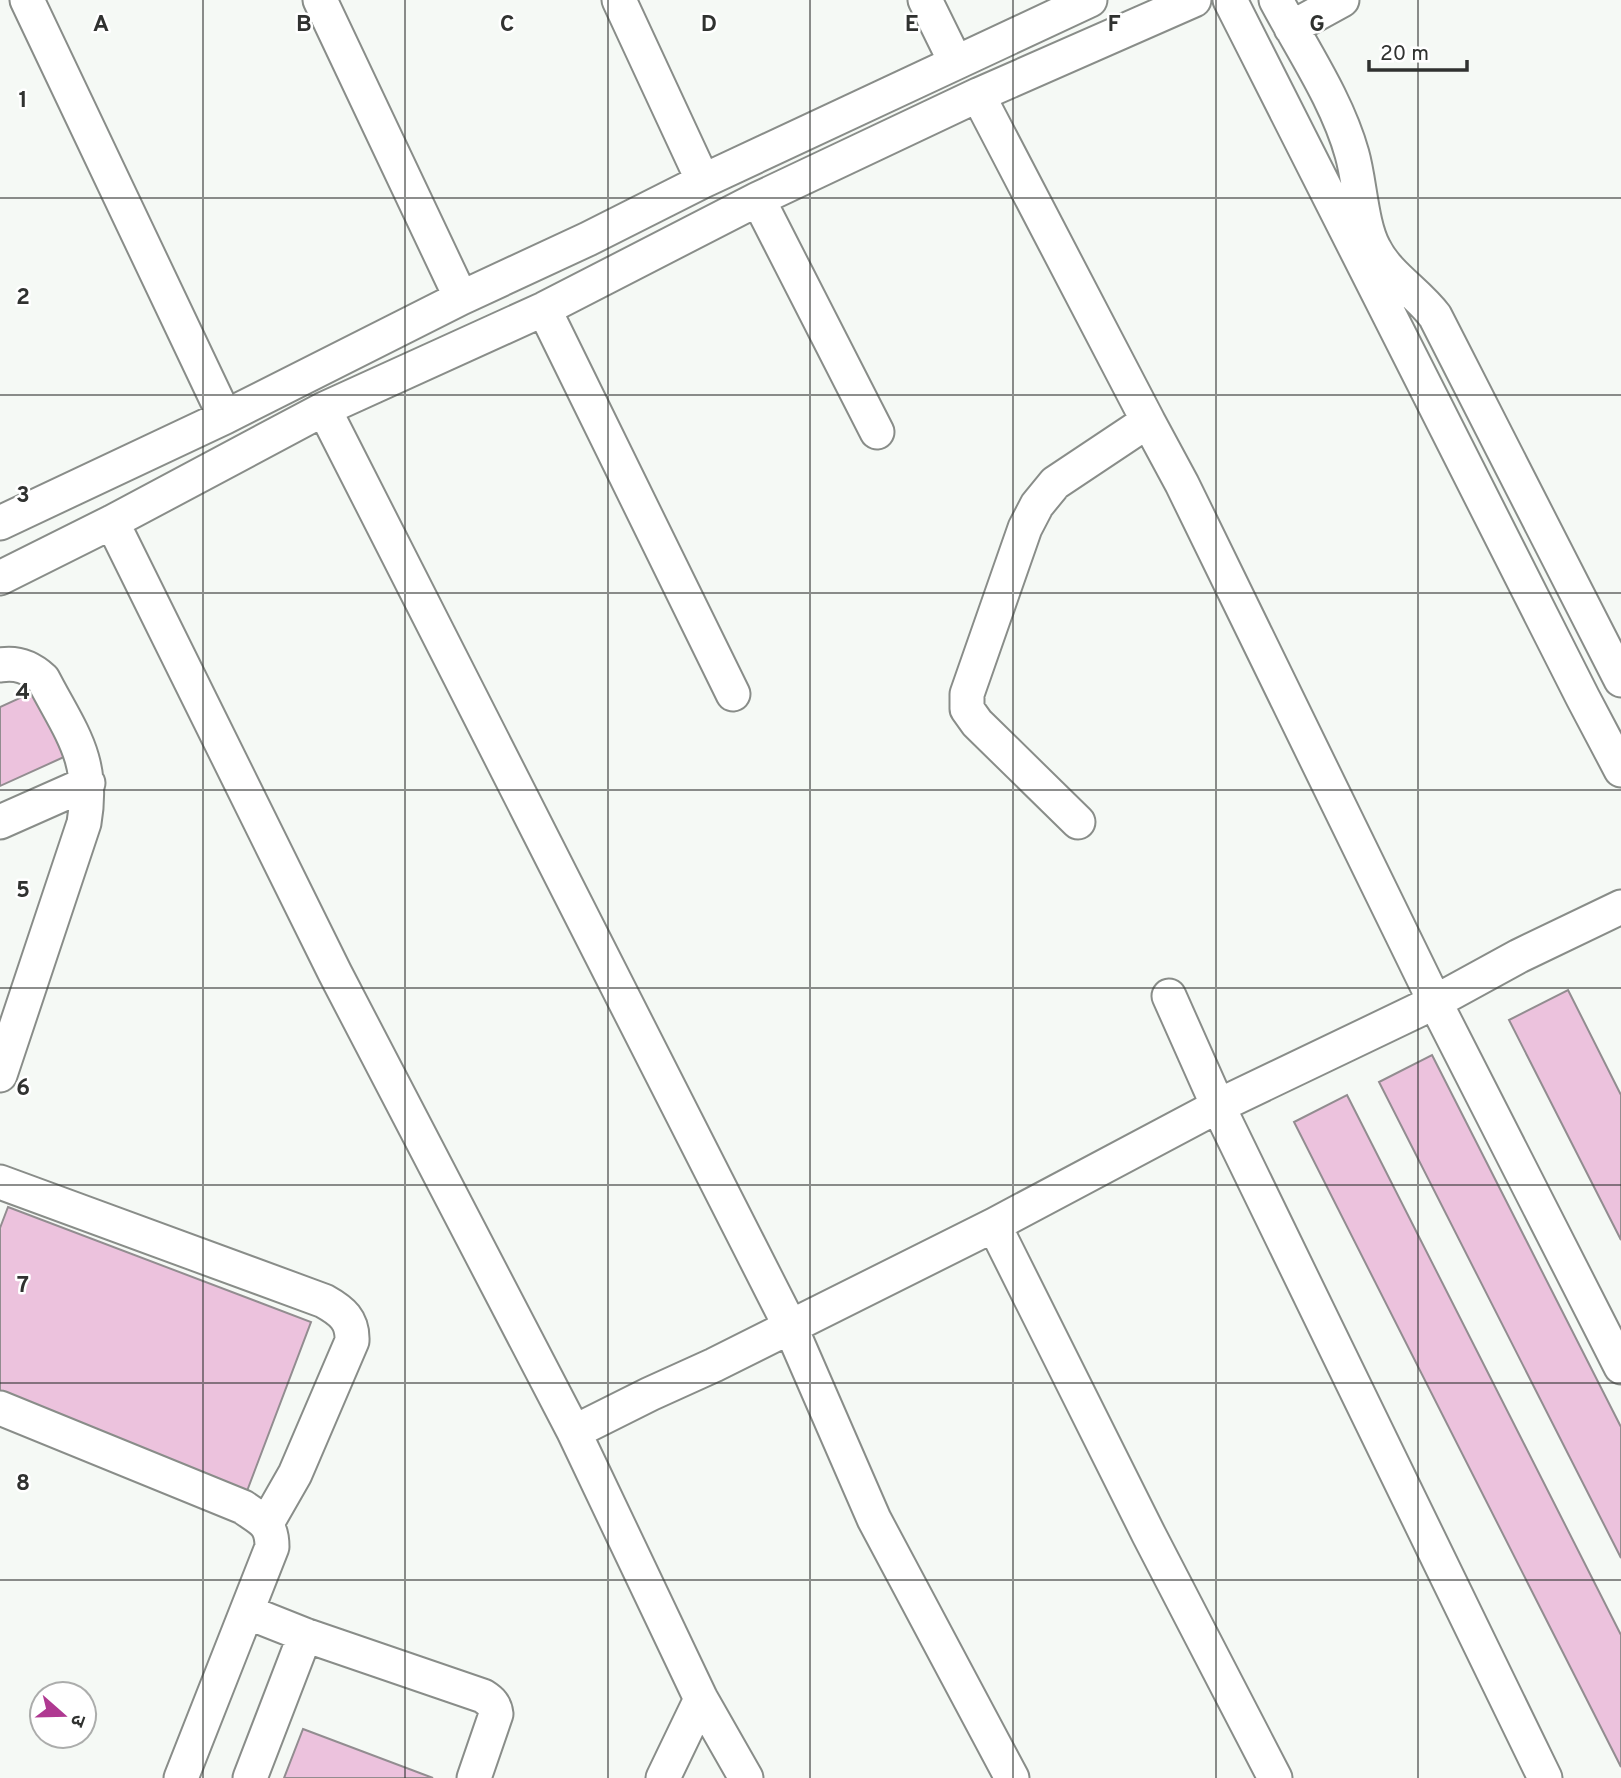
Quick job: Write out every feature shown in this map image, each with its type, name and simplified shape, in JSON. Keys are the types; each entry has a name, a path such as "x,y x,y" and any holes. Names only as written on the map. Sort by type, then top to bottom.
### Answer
{"street":[{"path":"27,0 225,417"},
{"path":"320,0 460,298"},
{"path":"620,0 703,181"},
{"path":"925,0 955,61"},
{"path":"0,523 225,417 460,298 588,239 703,181 1090,0"},
{"path":"0,578 112,522 324,409 544,309 758,199 978,95 1195,0"},
{"path":"1230,0 1374,265 1583,698 1621,770"},
{"path":"1342,0 1283,14 1343,129 1352,154 1374,265 1426,304 1435,316 1619,676 1583,698"},
{"path":"978,95 1188,496 1435,1002 1621,1367"},
{"path":"758,199 877,432"},
{"path":"588,239 607,276"},
{"path":"544,309 733,694"},
{"path":"324,409 790,1326 874,1520 1012,1778"},
{"path":"1078,822 977,723 967,709 967,694 1025,528 1037,505 1055,484 1147,421"},
{"path":"112,522 335,974 574,1432 701,1699 746,1778"},
{"path":"0,665 20,664 43,679 84,761 89,798 84,823 0,1075"},
{"path":"0,822 88,783"},
{"path":"574,1432 994,1225 1218,1106 1435,1002 1519,956 1621,907"},
{"path":"1169,996 1218,1106 1545,1778"},
{"path":"0,1182 324,1301 340,1310 347,1318 352,1326 352,1341 295,1474 267,1523"},
{"path":"994,1225 1149,1535 1275,1778"},
{"path":"0,1408 243,1507 267,1523 272,1535 272,1547 181,1778"},
{"path":"247,1612 483,1696 490,1701 496,1714 474,1778"},
{"path":"250,1778 305,1634"},
{"path":"663,1778 701,1699"}],"building":[{"path":"35,691 64,757 0,786 0,707"},
{"path":"1568,990 1621,1095 1621,1240 1509,1020"},
{"path":"1432,1055 1621,1427 1621,1558 1379,1082"},
{"path":"1347,1095 1621,1635 1621,1767 1294,1122"},
{"path":"8,1207 311,1322 247,1491 0,1397 0,1228"},
{"path":"303,1729 433,1778 284,1778"}]}
